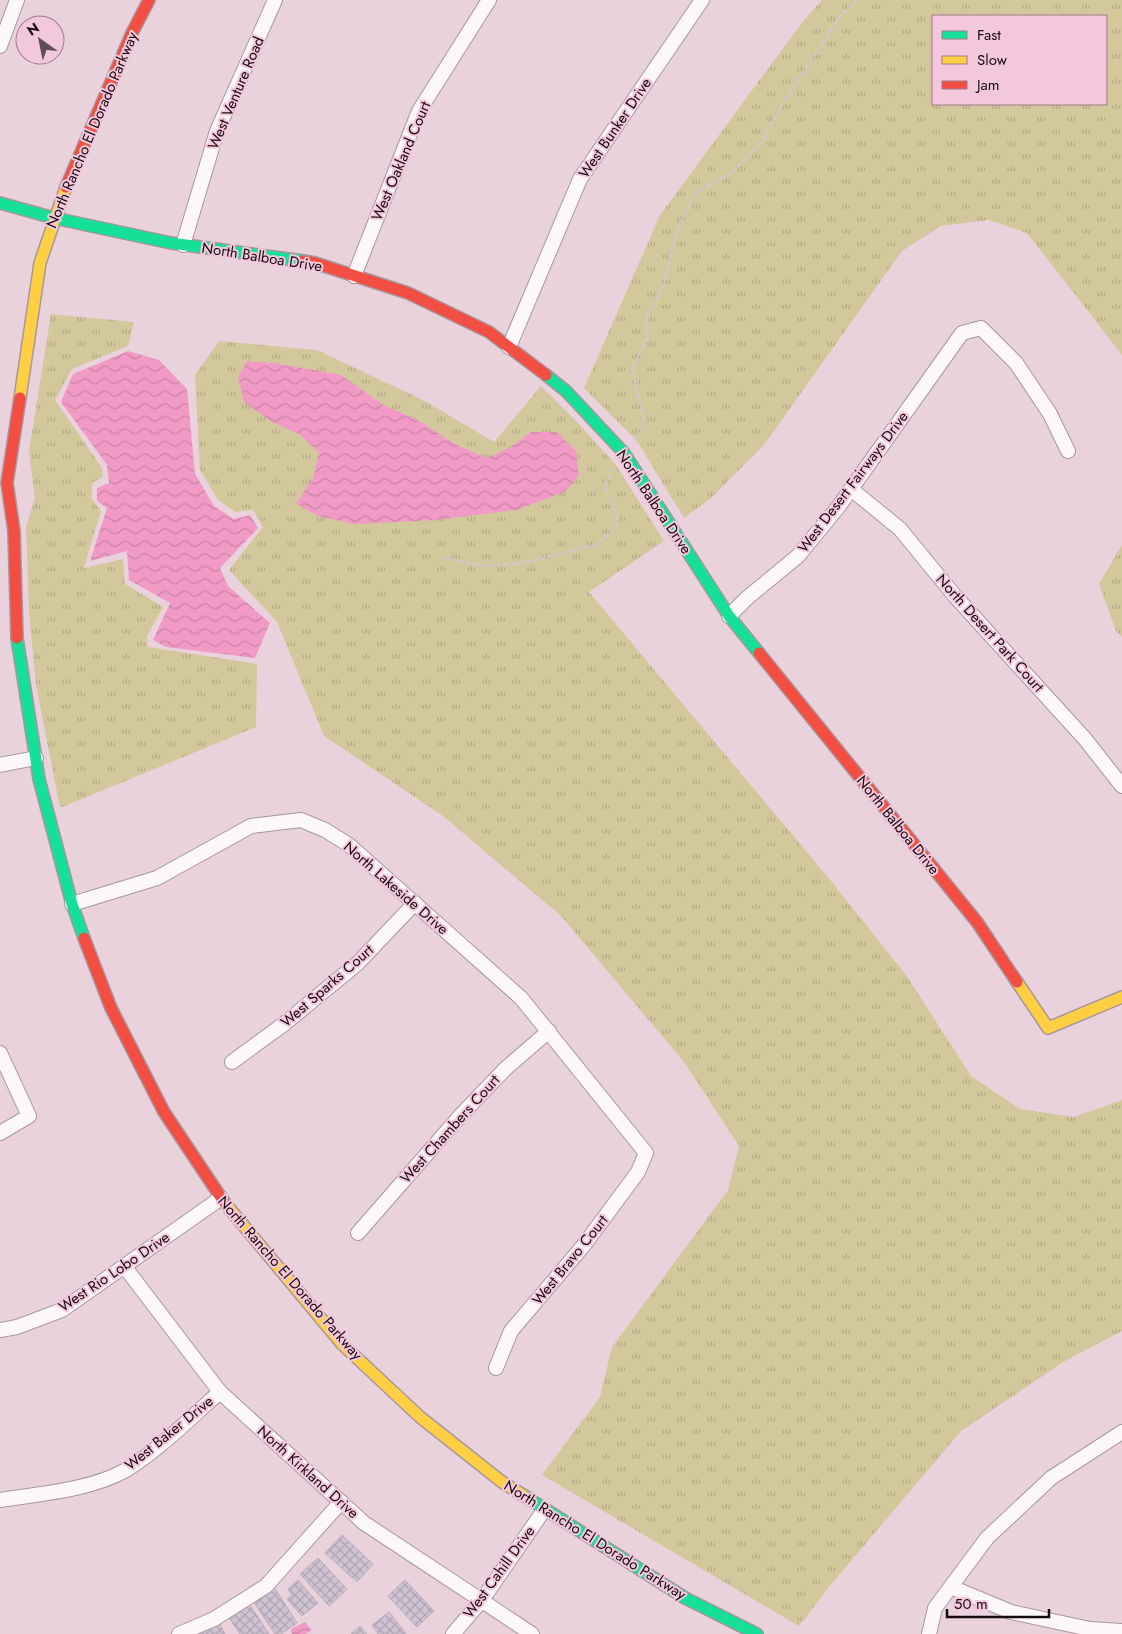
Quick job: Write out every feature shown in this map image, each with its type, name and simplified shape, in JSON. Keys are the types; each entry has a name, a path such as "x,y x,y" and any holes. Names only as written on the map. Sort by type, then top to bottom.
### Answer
{"street":[{"path":"0,46 17,0"},
{"name":"North Rancho El Dorado Parkway","path":"149,0 132,33 54,218 40,263 4,483 5,509 14,531 17,648 36,758 72,904 111,1008 164,1112 221,1198 342,1344 420,1417 502,1482 685,1598 757,1634"},
{"name":"West Venture Road","path":"184,245 217,131 275,0"},
{"name":"West Oakland Court","path":"354,276 419,111 489,0"},
{"name":"West Bunker Drive","path":"509,347 580,179 702,0"},
{"name":"North Balboa Drive","path":"0,202 54,218 184,245 315,263 408,293 489,332 566,391 624,453 729,616 977,922 1048,1028 1122,997"},
{"name":"West Desert Fairways Drive","path":"729,616 747,598 798,556 851,489 962,333 981,328 1016,363 1050,414 1068,451"},
{"name":"North Desert Park Court","path":"851,489 900,529 954,595 1085,739 1122,786"},
{"path":"0,765 36,758"},
{"name":"North Lakeside Drive","path":"72,904 157,878 251,826 301,820 325,830 349,845 521,998 646,1153"},
{"name":"West Sparks Court","path":"232,1062 284,1024 358,963 415,903"},
{"name":"West Chambers Court","path":"358,1233 466,1109 505,1069 549,1032"},
{"path":"0,1053 29,1116 0,1133"},
{"name":"West Bravo Court","path":"496,1368 512,1331 584,1245 638,1172 646,1153"},
{"name":"West Rio Lobo Drive","path":"0,1330 17,1327 62,1310 221,1198"},
{"name":"North Kirkland Drive","path":"124,1266 220,1392 364,1523 532,1634"},
{"name":"West Baker Drive","path":"0,1500 82,1486 125,1470 169,1437 220,1392"},
{"path":"928,1634 935,1608 987,1538 1051,1478 1122,1432"},
{"path":"178,1634 214,1619 266,1586 341,1502"},
{"name":"West Cahill Drive","path":"453,1634 482,1600 544,1510"},
{"path":"951,1587 1011,1612 1090,1629 1122,1631"}],"path":[{"path":"634,441 642,431 644,419 632,368 648,336 647,314 664,286 675,238 694,194 733,172 762,142 784,101 840,17 858,0"},
{"path":"445,558 483,566 524,563 598,544 618,522 605,484 616,462"}],"green space":[{"path":"822,0 1122,0 1122,355 1027,233 989,220 941,226 902,251 764,445 710,499 684,518 637,441 584,388 660,215 801,24"},
{"path":"51,314 134,322 128,346 72,369 55,400 102,468 103,477 92,483 92,499 101,511 84,568 123,559 125,584 163,607 147,636 148,647 257,664 256,727 60,808 36,685 29,611 26,527 35,498 29,451"},
{"path":"219,341 317,350 425,401 494,442 541,386 616,465 664,541 589,592 827,876 906,975 971,1076 1020,1109 1074,1117 1122,1100 1122,1331 1065,1361 961,1431 829,1587 799,1626 542,1475 600,1397 612,1347 728,1190 739,1146 684,1062 561,916 443,816 324,736 277,622 229,570 263,527 253,510 235,512 218,500 200,470 195,375"},
{"path":"1122,545 1122,637 1116,631 1099,584"}],"water":[{"path":"128,351 159,360 187,389 195,474 214,506 234,519 250,515 258,528 220,568 228,586 270,623 255,658 166,647 153,640 170,603 129,580 127,551 90,561 107,508 97,501 97,488 109,483 107,465 61,402 73,374"},
{"path":"247,361 275,363 341,375 382,404 421,422 455,444 486,458 509,448 531,432 557,432 576,451 579,475 566,491 517,510 436,520 354,524 319,516 296,504 313,478 319,452 299,434 272,422 244,402 238,377"},
{"path":"305,1622 312,1630 305,1634 292,1634 291,1629"}],"building":[{"path":"342,1535 373,1564 357,1582 325,1553"},
{"path":"318,1558 347,1589 329,1606 300,1574"},
{"path":"298,1580 318,1603 302,1616 287,1599 292,1595 288,1589"},
{"path":"405,1580 434,1611 417,1627 388,1596"},
{"path":"274,1587 297,1623 281,1634 275,1634 253,1601"},
{"path":"250,1605 269,1634 240,1634 230,1619"},
{"path":"389,1612 406,1634 378,1634 372,1625"},
{"path":"219,1622 225,1634 195,1634"},
{"path":"360,1626 367,1634 351,1634"}],"traffic: fast":[{"path":"0,203 54,218 171,243 303,261"},
{"path":"546,375 566,391 624,453 729,616 759,653"},
{"path":"17,638 39,779 72,904 84,938"},
{"path":"523,1495 685,1598 757,1634"}],"traffic: slow":[{"path":"20,398 40,263 66,187"},
{"path":"1017,982 1048,1028 1122,997"},
{"path":"224,1202 342,1344 420,1417 502,1482 523,1495"}],"traffic: jam":[{"path":"66,187 132,33 149,0"},
{"path":"303,261 315,263 408,293 489,332 546,375"},
{"path":"17,638 14,531 7,483 20,398"},
{"path":"759,653 977,922 1017,982"},
{"path":"84,938 111,1008 164,1112 224,1202"}]}
